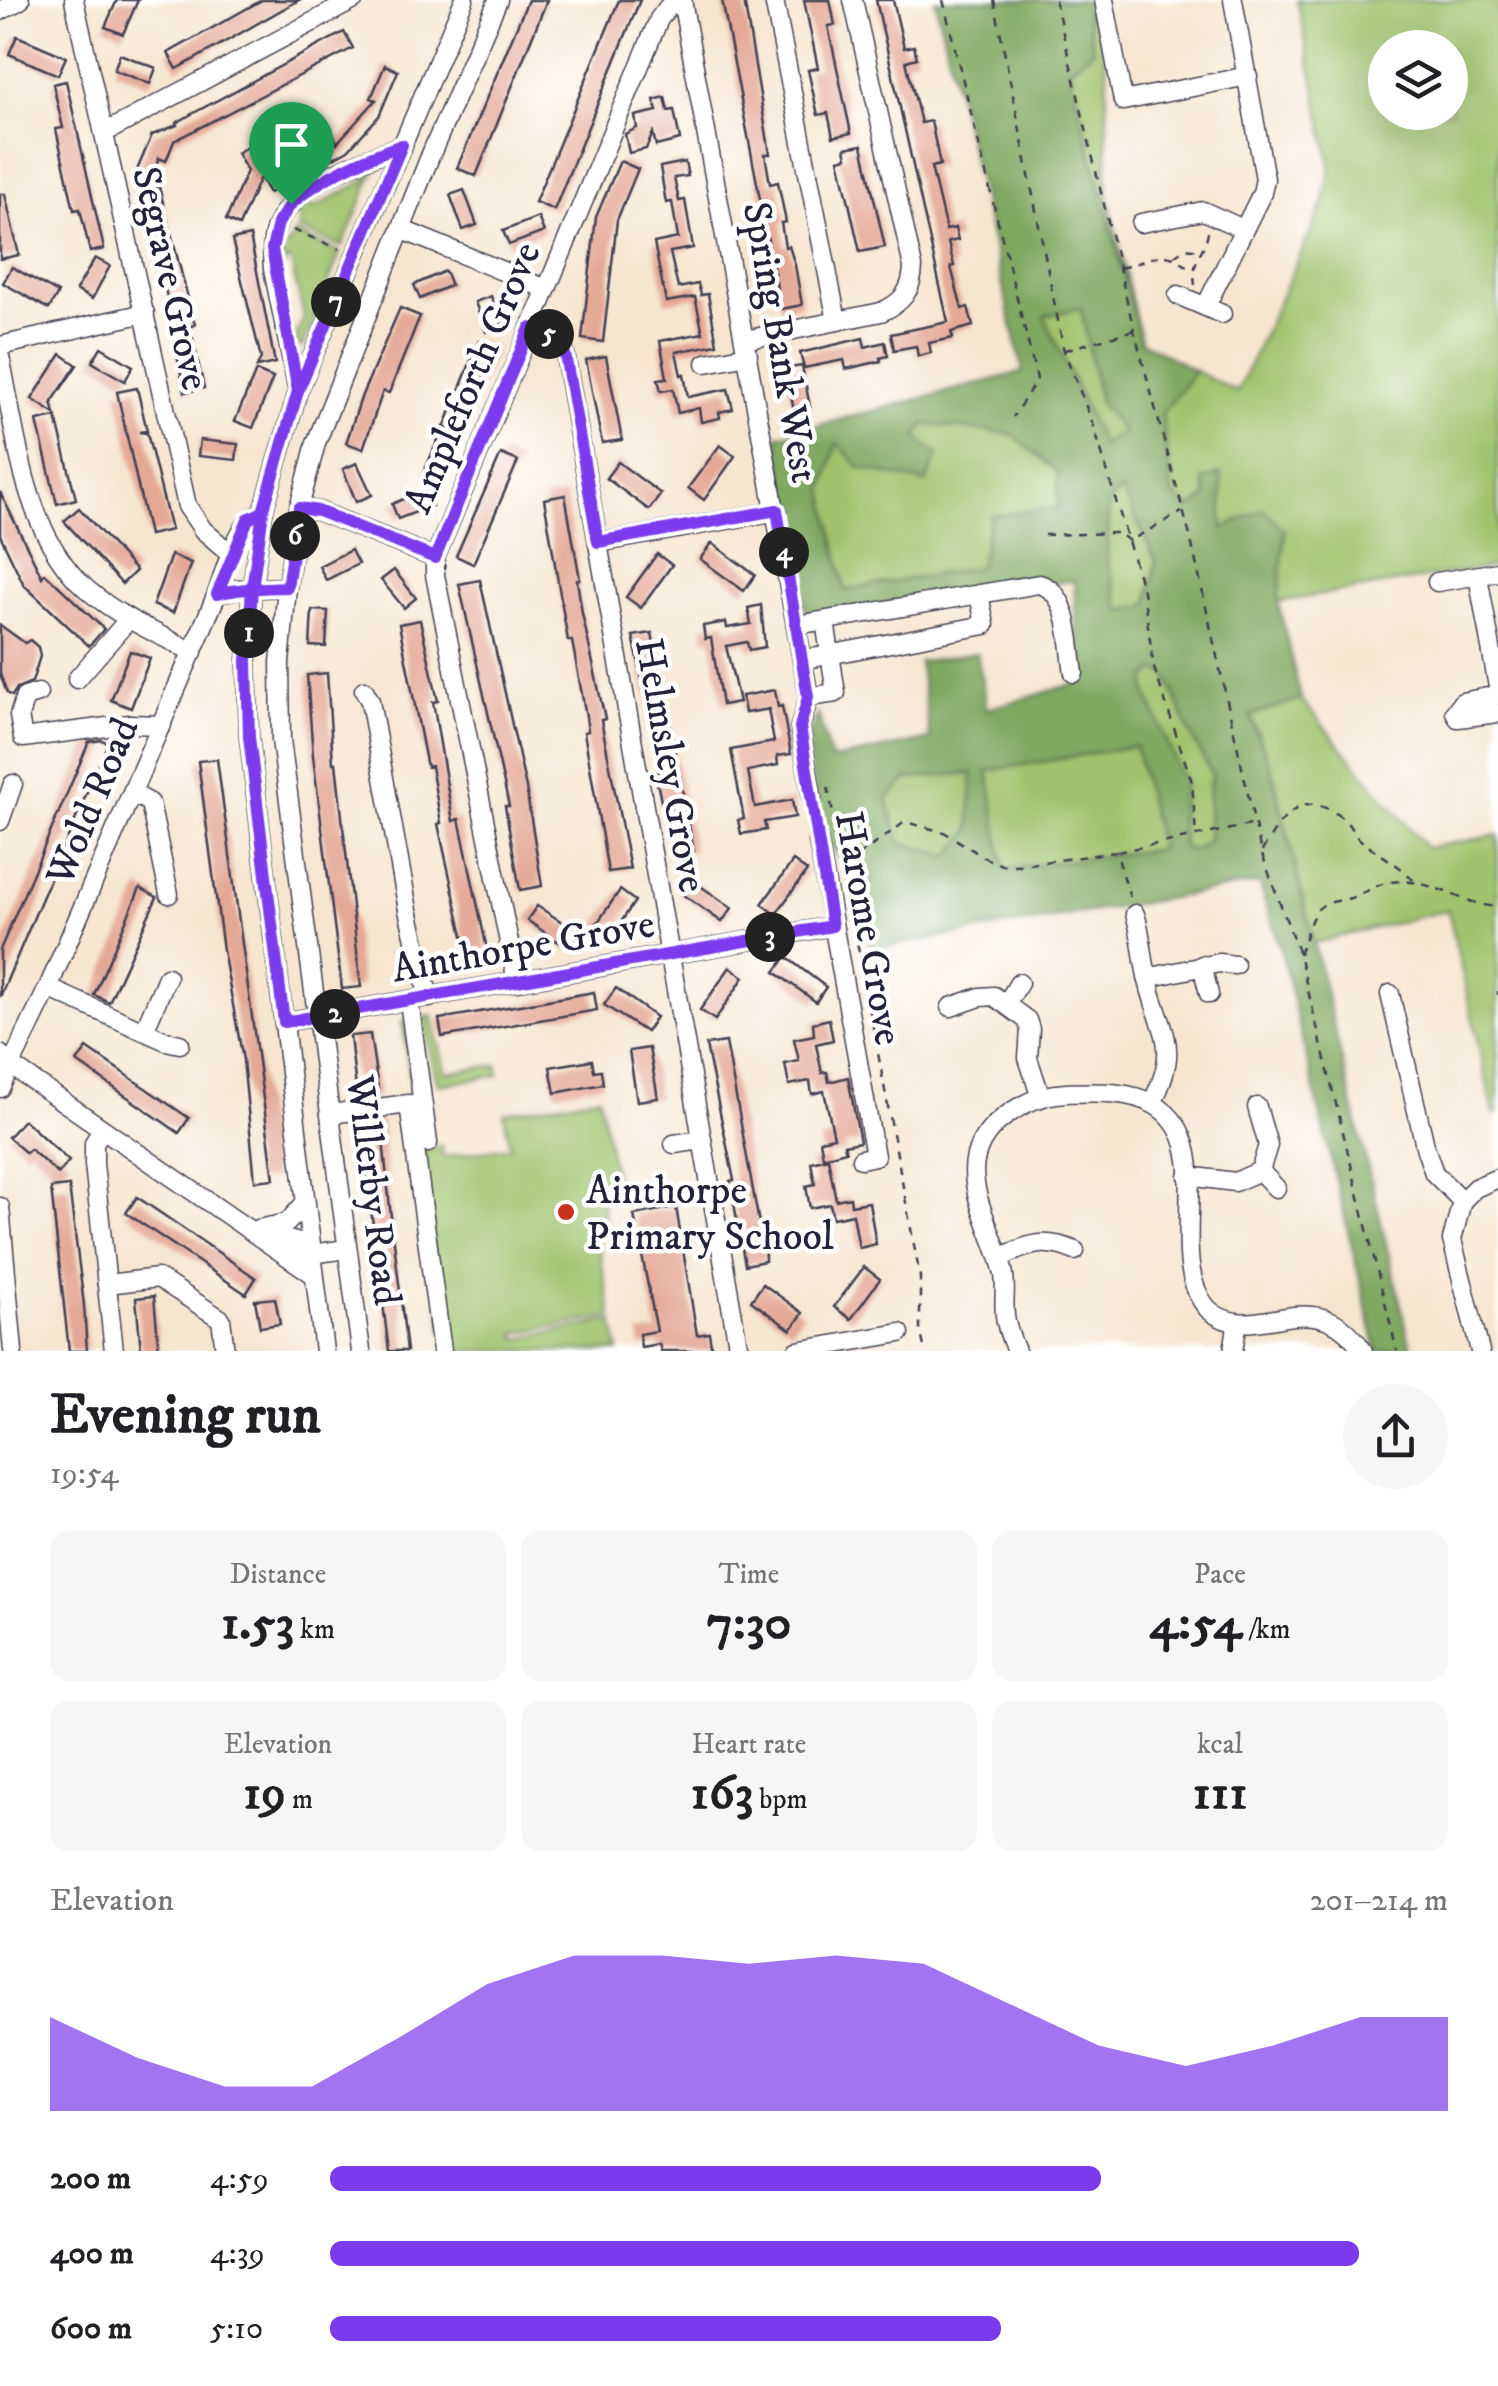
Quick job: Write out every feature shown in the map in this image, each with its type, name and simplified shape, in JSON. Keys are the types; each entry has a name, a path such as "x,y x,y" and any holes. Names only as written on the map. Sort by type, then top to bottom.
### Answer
{"street":[{"path":"0,11 20,0"},
{"name":"Segrave Grove","path":"74,0 187,506 203,530 231,554"},
{"path":"104,133 354,0"},
{"name":"Willerby Road","path":"324,1351 249,737 247,661 252,588 263,512 298,391 464,0"},
{"name":"Willerby Road","path":"361,1351 281,740 280,663 287,587 299,508 323,425 431,154 498,0"},
{"name":"Ampleforth Grove","path":"516,982 435,576 435,558 659,19 668,7 682,0"},
{"name":"Spring Bank West","path":"682,0 808,697"},
{"path":"774,0 837,321"},
{"path":"706,364 746,348 895,306 912,283 913,268 853,0"},
{"path":"1104,0 1124,101 1248,76"},
{"path":"1199,304 1243,229 1265,179 1233,0"},
{"path":"298,391 273,269 272,249 278,223 305,192 362,159 402,145"},
{"path":"1141,224 1204,211 1243,229"},
{"path":"402,230 546,289"},
{"path":"0,346 145,314"},
{"name":"Helmsley Grove","path":"530,328 551,336 565,354 739,1351"},
{"path":"0,357 33,508 54,548 77,580 128,620 193,652"},
{"path":"299,508 318,511 435,558"},
{"path":"598,542 777,510"},
{"name":"Wold Road","path":"0,1088 6,1061 48,988 193,652 231,554 248,519 263,512"},
{"path":"1437,582 1498,572"},
{"path":"1478,576 1498,687"},
{"path":"797,625 1039,584 1051,587 1060,598 1074,673"},
{"path":"217,594 287,587"},
{"path":"802,660 985,625 979,594"},
{"path":"77,678 128,620"},
{"path":"808,697 836,693 824,621"},
{"path":"364,690 370,701 428,998"},
{"path":"38,693 26,697 19,716 23,738 130,724 162,725"},
{"path":"1498,696 1462,702 1455,712 1464,719 1498,713"},
{"name":"Harome Grove","path":"808,697 800,727 812,797"},
{"path":"0,820 14,784"},
{"path":"132,794 150,804 169,894"},
{"name":"Harome Grove","path":"818,840 875,1156 861,1159"},
{"path":"1135,914 1147,978 1168,1042 1167,1064 1152,1103"},
{"name":"Ainthorpe Grove","path":"284,1022 832,926"},
{"path":"1147,978 1218,962 1235,965"},
{"path":"1202,966 1210,994"},
{"path":"144,1031 167,976"},
{"path":"1007,1003 1019,984"},
{"path":"48,988 180,1044"},
{"path":"1390,994 1434,1174 1462,1201"},
{"path":"951,1006 994,996 1027,1020 1028,1058 1042,1098"},
{"path":"408,1001 428,1142"},
{"path":"6,1061 313,1274"},
{"path":"1016,1351 1004,1313 1006,1279 976,1194 974,1168 980,1143 1000,1120 1020,1106 1042,1098 1086,1093 1127,1094 1152,1103 1178,1128 1186,1148 1190,1266 1196,1290 1207,1308 1220,1320 1250,1329 1300,1317 1335,1323 1353,1336 1363,1351"},
{"path":"330,1114 409,1104 442,1351"},
{"path":"1188,1176 1235,1182 1260,1171 1268,1145 1257,1106"},
{"path":"102,1129 94,1143 94,1164 114,1351"},
{"path":"674,1144 702,1140"},
{"path":"1260,1171 1276,1188"},
{"path":"1480,1351 1452,1240 1462,1201 1474,1188 1498,1178"},
{"path":"248,1226 288,1223 306,1204"},
{"path":"0,1207 13,1351"},
{"path":"248,1226 278,1240 299,1243 311,1254 348,1250"},
{"path":"1000,1258 1049,1232 1075,1251"},
{"path":"107,1284 158,1278 221,1319 225,1351"},
{"path":"1233,1351 1237,1326"},
{"path":"798,1351 900,1332"}],"path":[{"path":"943,0 1037,379 1013,417"},
{"path":"994,0 1064,351 1093,424 1143,591 1154,668 1192,782 1196,836"},
{"path":"1055,0 1134,330 1183,512 1262,852 1298,954 1397,1351"},
{"path":"1199,304 1194,272 1217,217"},
{"path":"293,230 356,256"},
{"path":"1172,257 1186,248 1200,250"},
{"path":"1120,268 1151,256 1172,257 1194,272"},
{"path":"1064,351 1134,330"},
{"path":"1129,541 1183,512"},
{"path":"1044,535 1119,532 1129,541"},
{"path":"825,774 920,1277 920,1330 925,1351"},
{"path":"1262,852 1281,818 1296,808 1320,806 1344,819 1354,834 1400,865 1417,884"},
{"path":"844,866 905,822 944,832 987,859 1022,865 1116,852 1255,824"},
{"path":"1116,852 1135,914"},
{"path":"1298,954 1316,911 1381,884 1417,884 1498,907"}],"green space":[{"path":"935,0 1084,0 1093,51 1069,69 1141,341 1195,371 1162,414 1172,494 1190,508 1207,497 1203,480 1221,473 1223,528 1264,509 1285,531 1278,602 1301,699 1250,716 1272,770 1412,1351 1377,1351 1281,951 1259,883 872,949 856,910 849,874 823,834 809,734 818,714 831,760 930,739 919,662 977,653 987,709 1078,683 1074,581 992,589 807,617 777,436 1023,372","holes":["1081,308 1099,402 1123,432 1102,445 1044,316","924,424 1012,434 1058,473 1058,508 991,516 979,567 845,590 824,490 837,443 859,467 926,483 938,454 916,438","1122,490 1156,561 1148,605 1121,611 1107,558 1109,502","1154,671 1166,673 1212,775 1208,841 1196,850 1183,848 1180,815 1184,783 1147,694 1146,680","1135,746 1160,849 1004,869 988,771","972,773 970,831 949,856 901,843 887,799 907,779"]},
{"path":"1084,0 1092,0 1107,70 1107,192 1141,341 1069,69 1093,51"},
{"path":"1297,0 1498,0 1498,566 1278,602 1285,530 1222,528 1207,497 1189,508 1172,494 1162,414 1195,371 1237,392 1323,205 1331,166"},
{"path":"378,163 342,247 298,229 300,219 296,212 303,203 316,207 367,179 360,170"},
{"path":"295,233 340,253 303,347 297,345 295,338 304,317 291,262 287,259 282,268 280,249 287,246"},
{"path":"1081,307 1099,402 1123,432 1101,445 1043,315"},
{"path":"1024,372 1092,544 804,605 777,436"},
{"path":"1123,489 1156,560 1148,605 1120,611 1107,558 1109,502"},
{"path":"1154,671 1166,673 1212,775 1208,841 1196,850 1183,848 1180,815 1184,783 1147,694 1146,680"},
{"path":"1301,699 1426,848 1498,835 1498,1113 1494,1114 1448,910 1314,943 1272,770 1250,716"},
{"path":"1141,727 1185,894 872,949 837,773"},
{"path":"432,1016 446,1073 497,1065 499,1075 438,1085 422,1018"},
{"path":"402,1021 406,1021 424,1149 441,1146 443,1157 510,1147 504,1113 599,1096 615,1180 599,1184 605,1217 594,1223 612,1316 516,1333 517,1339 613,1320 619,1351 446,1351"}],"building":[{"path":"117,0 138,0 123,34 105,27"},
{"path":"262,0 299,0 177,69 168,53"},
{"path":"528,0 547,0 476,176 457,168"},
{"path":"619,0 640,0 554,210 535,202"},
{"path":"722,0 744,0 770,154 765,154 770,184 778,182 786,222 781,223 785,247 789,246 795,265 802,305 781,309"},
{"path":"804,0 830,0 835,25 828,26 851,133 833,137 828,113 818,115 808,70 818,68"},
{"path":"876,0 893,0 904,48 914,46 917,58 906,61 921,123 931,121 940,165 931,167 946,230 955,228 958,240 948,242 954,266 951,267 962,309 968,307 973,326 951,332 953,338 929,343 931,353 918,356 916,346 894,350 891,334 948,322"},
{"path":"344,32 353,48 174,141 166,161 159,158 152,176 137,170 152,135 177,125"},
{"path":"17,36 66,57 58,75 9,54"},
{"path":"120,54 156,68 150,84 114,70"},
{"path":"385,65 398,71 379,116 348,150 269,193 260,177 239,226 226,220 247,171 237,153 250,145 264,169 261,176 334,136 337,143 376,100 371,98"},
{"path":"66,81 104,249 90,252 80,209 74,210 56,129 63,128 53,84"},
{"path":"665,97 668,111 674,110 680,140 656,146 653,133 646,149 629,153 625,134 637,128 635,116 657,111 654,100"},
{"path":"862,145 885,247 860,252 839,159 847,157 845,148"},
{"path":"620,161 638,169 617,220 603,342 582,339 596,217"},
{"path":"685,162 688,176 674,178 679,201 685,200 693,248 670,252 678,288 698,284 701,295 708,294 717,344 676,352 688,397 728,389 733,409 719,412 720,418 701,422 699,408 678,413 673,389 661,391 658,379 667,378 660,341 703,333 695,297 666,302 654,243 678,238 672,202 666,203 660,167"},
{"path":"159,187 195,325 190,326 204,388 185,392 174,341 178,340 140,191"},
{"path":"464,190 477,225 463,230 450,195"},
{"path":"0,194 5,194 19,255 0,259"},
{"path":"538,217 544,232 509,245 503,231"},
{"path":"250,236 275,363 257,367 261,358 232,240"},
{"path":"95,258 110,266 92,299 76,290"},
{"path":"12,267 58,293 49,309 3,283"},
{"path":"445,271 451,285 420,299 414,285"},
{"path":"491,296 502,327 486,332 475,302"},
{"path":"400,308 420,316 389,393 383,391 363,449 346,443"},
{"path":"863,338 865,347 885,342 888,356 846,369 844,360 804,368 800,353"},
{"path":"479,341 496,348 463,430 444,428"},
{"path":"101,347 133,366 125,381 92,362"},
{"path":"61,354 77,365 52,402 55,414 32,399"},
{"path":"606,356 622,440 602,443 586,360"},
{"path":"802,366 810,407 794,410 785,369"},
{"path":"256,371 273,378 253,428 235,421"},
{"path":"137,388 147,431 139,432 147,433 171,530 149,535 117,392"},
{"path":"56,417 76,499 57,504 37,421"},
{"path":"443,428 461,436 442,482 425,475 425,470"},
{"path":"200,440 238,444 236,460 198,456"},
{"path":"720,445 735,456 704,500 688,488"},
{"path":"501,454 518,461 473,564 456,556"},
{"path":"618,462 661,494 649,510 606,478"},
{"path":"357,463 372,495 356,502 343,469"},
{"path":"425,490 432,506 398,519 392,504"},
{"path":"0,492 42,577 45,573 104,629 89,646 24,585 0,535"},
{"path":"565,495 582,613 605,719 601,720 630,869 608,872 584,732 588,731 586,716 572,641 568,641 544,499"},
{"path":"79,508 136,571 122,584 64,521"},
{"path":"712,543 755,575 744,591 700,559"},
{"path":"351,550 358,564 326,580 319,566"},
{"path":"657,554 672,565 641,608 626,597"},
{"path":"171,555 191,563 173,613 153,605"},
{"path":"394,570 416,598 404,608 381,580"},
{"path":"480,580 526,788 542,886 520,890 505,806 509,806 459,584"},
{"path":"761,605 765,647 749,650 747,642 726,646 739,702 722,705 711,638 705,639 703,626 726,622 727,628 751,624 748,608"},
{"path":"312,610 328,611 326,647 310,646"},
{"path":"420,620 438,701 433,702 453,821 459,819 490,963 470,967 399,624"},
{"path":"0,625 25,643 30,640 38,647 40,656 32,682 17,688 12,696 0,674"},
{"path":"652,633 694,851 672,855 655,772 662,771 633,636"},
{"path":"130,651 150,658 131,708 111,700"},
{"path":"327,673 333,763 361,987 342,989 313,756 307,675"},
{"path":"775,690 791,754 777,756 778,765 748,771 755,807 792,800 795,817 764,822 766,830 741,834 738,820 744,819 731,750 774,742 768,709 745,713 742,696"},
{"path":"89,742 108,743 0,997 0,950"},
{"path":"217,759 274,1179 255,1181 243,1060 223,950 198,761"},
{"path":"793,861 807,871 776,914 762,904"},
{"path":"689,878 732,908 722,922 679,892"},
{"path":"140,888 157,897 109,1002 94,995"},
{"path":"620,890 635,901 607,943 591,932"},
{"path":"537,906 581,934 570,950 527,920"},
{"path":"786,957 826,987 816,1002 775,972"},
{"path":"730,967 744,977 715,1020 700,1010"},
{"path":"616,988 656,1017 646,1032 604,1005"},
{"path":"594,992 597,1010 442,1037 439,1019"},
{"path":"829,1019 833,1040 816,1044 822,1073 827,1072 829,1082 848,1077 860,1142 844,1145 846,1151 823,1157 820,1140 834,1137 824,1091 812,1094 810,1081 789,1085 785,1064 799,1061 794,1039 814,1035 813,1023"},
{"path":"370,1034 379,1095 357,1098 350,1036"},
{"path":"726,1042 765,1256 765,1261 745,1265 730,1181 734,1180 706,1045"},
{"path":"87,1048 189,1118 179,1133 77,1062"},
{"path":"649,1048 658,1098 637,1101 629,1051"},
{"path":"592,1060 594,1071 601,1070 603,1084 555,1093 550,1067"},
{"path":"24,1120 69,1161 58,1174 30,1149 26,1153 8,1137"},
{"path":"381,1120 407,1351 389,1351 360,1123"},
{"path":"828,1158 836,1200 850,1197 851,1205 869,1202 876,1244 859,1248 853,1214 833,1218 830,1204 810,1208 806,1186 815,1184 811,1162"},
{"path":"69,1186 87,1351 69,1351 51,1188"},
{"path":"137,1197 256,1278 246,1294 126,1213"},
{"path":"676,1207 697,1335 709,1333 712,1351 661,1351 659,1344 641,1347 639,1334 657,1331 634,1215"},
{"path":"864,1267 880,1279 851,1319 834,1307"},
{"path":"763,1284 803,1313 791,1330 751,1301"},
{"path":"154,1296 159,1351 141,1351 136,1298"},
{"path":"275,1298 280,1324 260,1327 255,1300"}],"place":[{"name":"Ainthorpe Primary School","path":"566,1212"}],"route":[{"path":"291,204 278,223 272,249 298,391 263,512 252,588 247,661 249,737 284,1022 832,926 800,727 808,697 777,510 598,542 565,354 551,336 530,328 435,558 318,511 299,508 287,587 252,588 238,589 217,594 248,519 263,512 298,391 402,145 362,159 291,204"}]}
